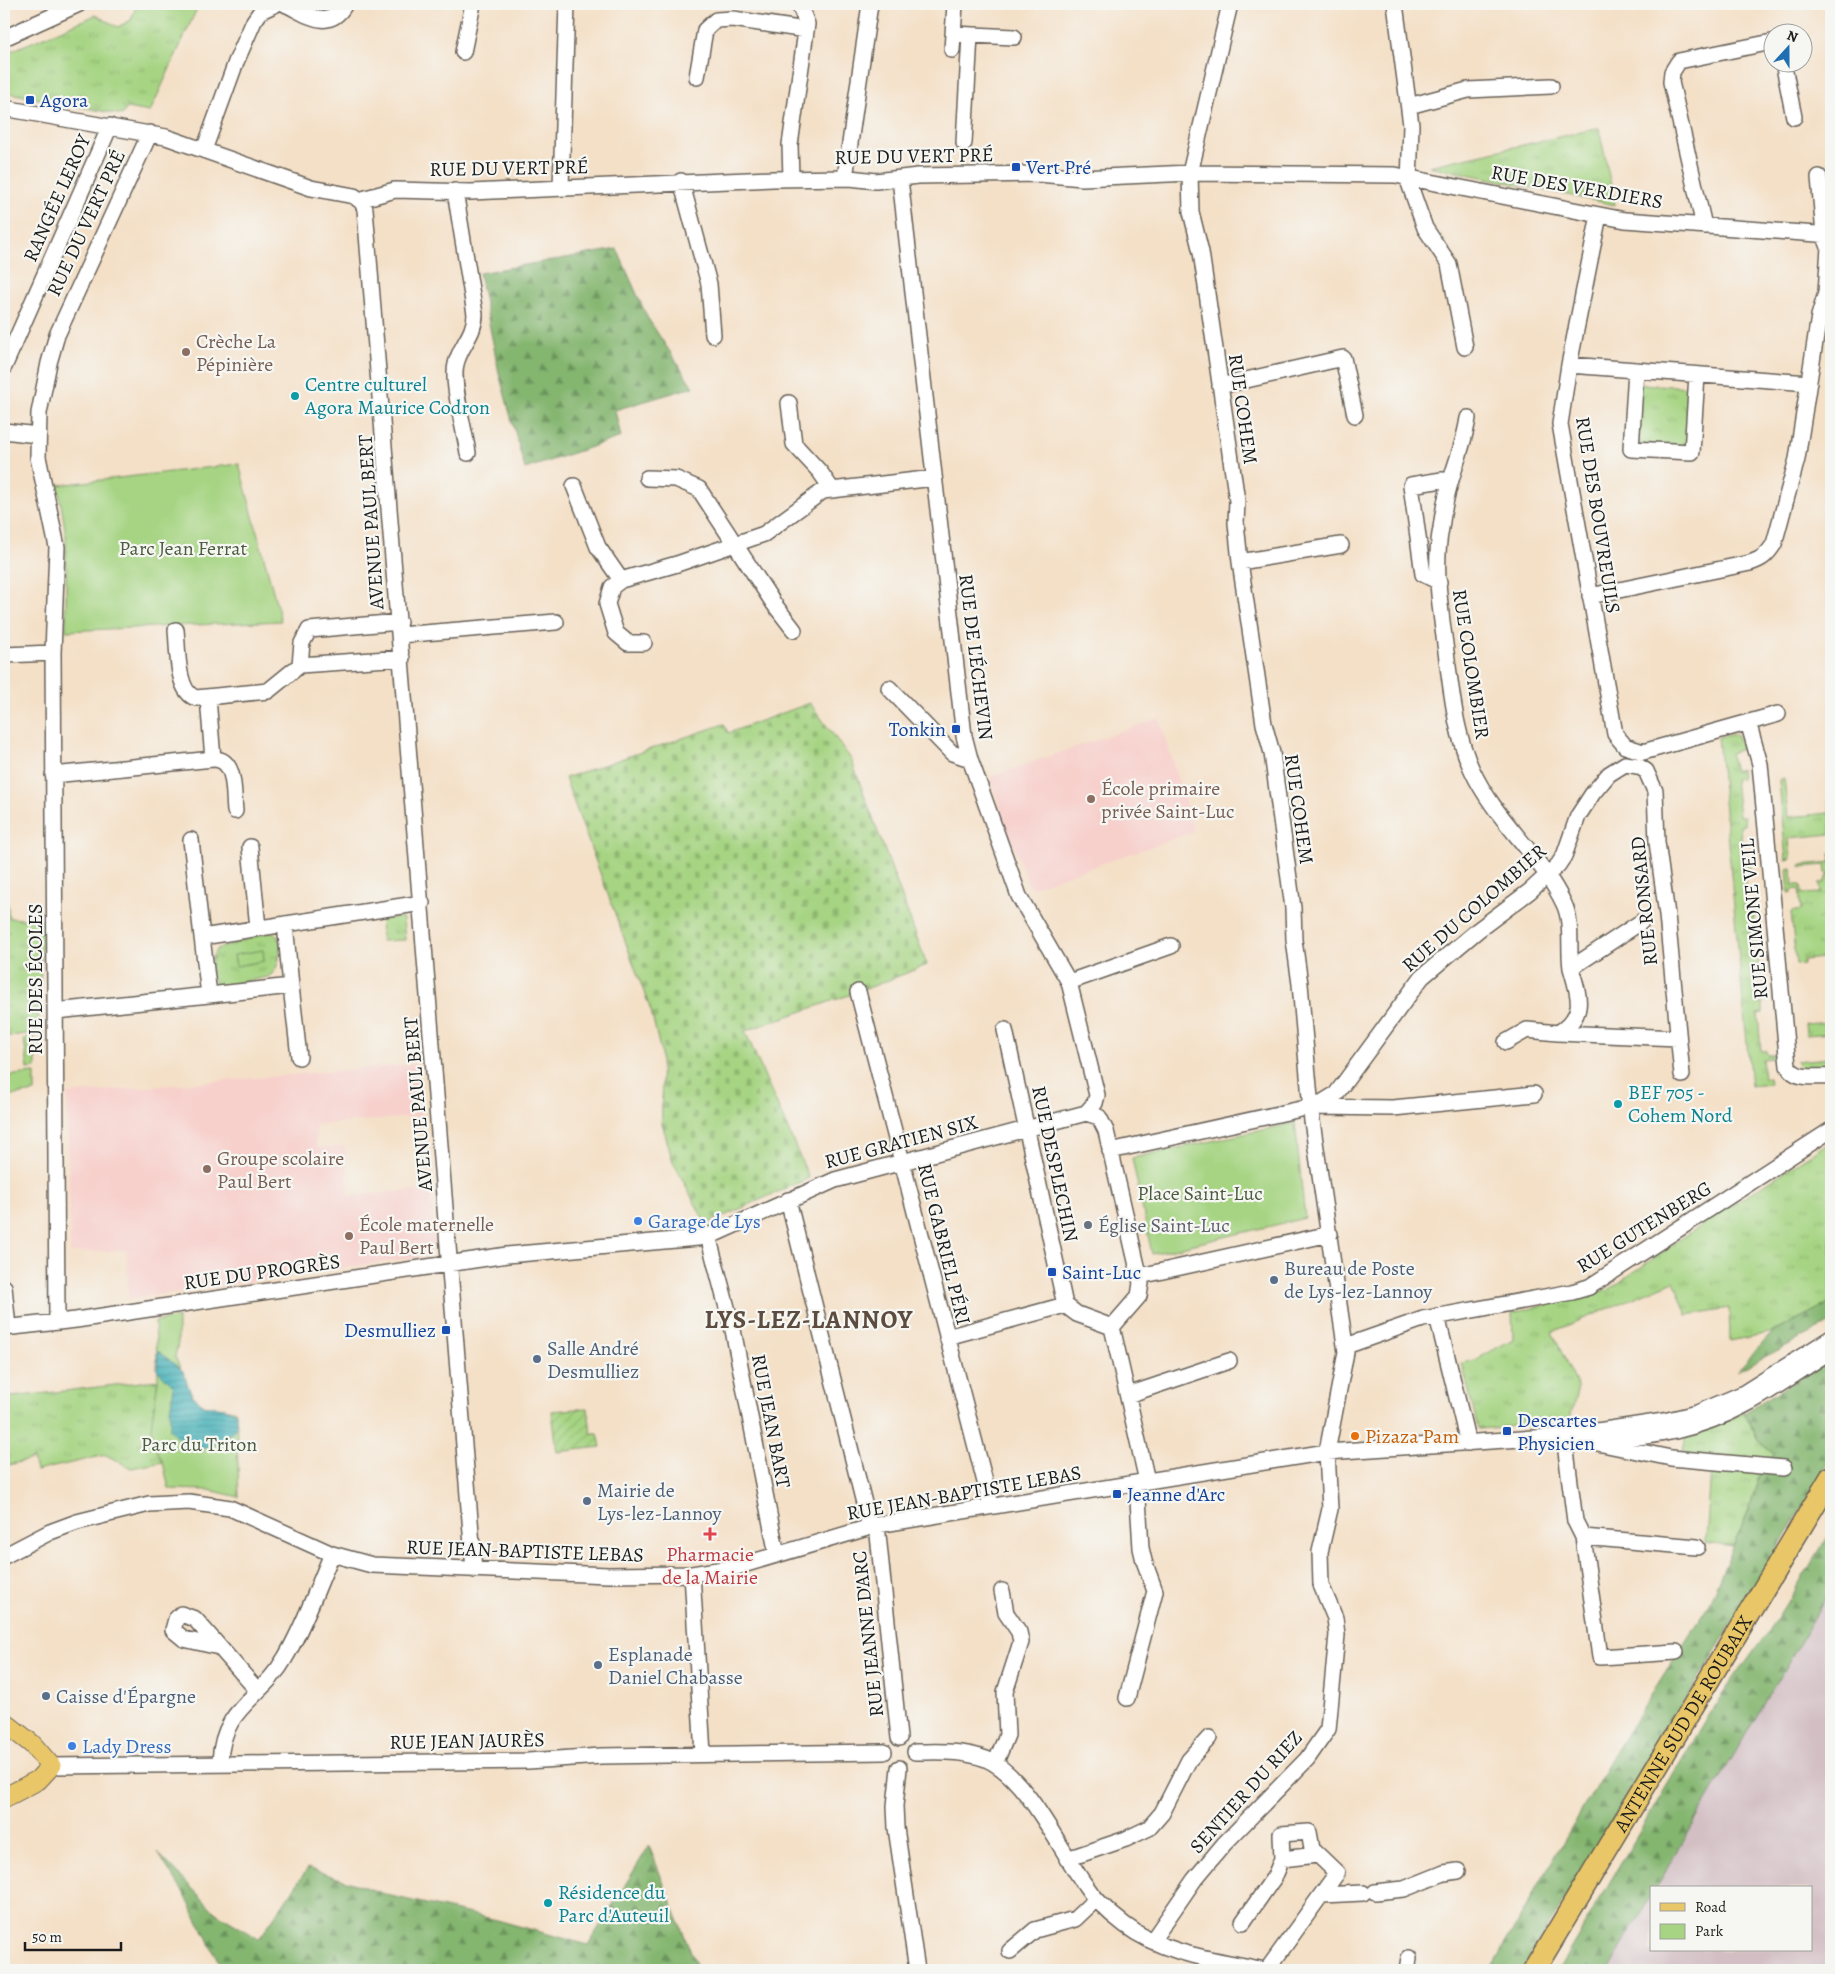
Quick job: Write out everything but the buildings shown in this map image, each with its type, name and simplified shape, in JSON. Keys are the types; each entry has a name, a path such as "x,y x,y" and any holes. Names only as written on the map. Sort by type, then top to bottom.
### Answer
{"highway":[{"name":"ANTENNE SUD DE ROUBAIX","path":"1534,1970 1831,1477"},
{"name":"ANTENNE SUD DE ROUBAIX","path":"1544,1970 1831,1494"}],"main road":[{"path":"4,1722 32,1744 51,1766 38,1780 4,1798"}],"street":[{"path":"4,38 79,4"},
{"path":"204,150 236,62 254,21 261,11 276,4"},
{"path":"285,4 313,17 326,20 336,16 345,4"},
{"path":"463,52 472,4"},
{"path":"561,187 567,4"},
{"path":"791,178 790,144 806,30 806,18 799,4"},
{"path":"845,178 870,4"},
{"path":"952,50 955,4"},
{"name":"RUE COHEM","path":"1230,4 1190,173 1191,212 1201,252 1237,504 1236,523 1240,562 1264,724 1272,753 1293,908 1294,940 1303,1008 1310,1107 1346,1346 1345,1366 1327,1452"},
{"path":"1395,4 1409,106 1411,131 1408,176 1410,188 1425,228 1450,264 1465,347"},
{"path":"697,77 706,30 716,20 733,18 806,30"},
{"path":"953,34 1014,37"},
{"path":"964,143 970,34"},
{"path":"1704,226 1671,82 1672,72 1679,61 1762,44"},
{"path":"1785,72 1794,117"},
{"path":"1409,106 1468,90 1551,86"},
{"path":"4,108 150,133"},
{"name":"RANGÉE LEROY","path":"4,367 110,126"},
{"name":"RUE DU VERT PRÉ","path":"54,636 57,547 39,464 37,435 39,413 54,345 150,133 311,188 349,195 359,200 395,190 455,191 791,178 845,178 876,181 918,176 1039,174 1082,178 1190,173 1408,176"},
{"name":"RUE DES VERDIERS","path":"1408,176 1637,221 1828,235"},
{"path":"1590,596 1750,563 1761,559 1774,544 1797,459 1820,316 1826,294 1829,247 1819,177"},
{"name":"RUE DE L'ÉCHEVIN","path":"900,179 960,708 970,759 1019,896 1069,982 1097,1095 1095,1102 1086,1113"},
{"path":"681,181 709,284 713,334"},
{"path":"455,191 475,314 473,328 460,353 455,374 468,453"},
{"name":"AVENUE PAUL BERT","path":"359,200 364,205 367,218 474,1570"},
{"name":"RUE DES BOUVREUILS","path":"1598,214 1561,412 1561,435 1615,734 1638,759"},
{"path":"1220,386 1342,358 1355,415"},
{"path":"1569,365 1809,383"},
{"path":"1636,370 1631,449 1692,452 1697,375"},
{"path":"789,402 794,444 820,472 831,488"},
{"name":"RUE COLOMBIER","path":"1468,418 1464,440 1450,481 1440,529 1439,582 1456,724 1472,772 1497,812 1546,876"},
{"path":"4,432 37,435"},
{"path":"646,478 676,479 699,489 737,544 774,604 794,630"},
{"path":"644,643 628,643 623,641 616,633 607,604 612,587 621,580 764,534 808,500 831,488 934,478"},
{"name":"RUE COLOMBIER","path":"1439,582 1423,574 1411,485 1450,481"},
{"path":"574,486 598,547 621,580"},
{"path":"1240,562 1341,545"},
{"name":"AVENUE PAUL BERT","path":"400,628 556,622"},
{"path":"300,665 303,639 309,630 400,628"},
{"path":"176,630 182,685 190,696 208,698 268,691 300,665 402,658"},
{"name":"RUE DES ÉCOLES","path":"54,636 53,775 57,1322"},
{"path":"4,655 53,653"},
{"path":"889,688 952,753 970,759"},
{"path":"208,698 213,759"},
{"name":"RUE DU COLOMBIER","path":"1310,1107 1336,1094 1414,988 1430,970 1546,876 1564,856 1578,816 1597,788 1619,766 1658,749 1778,714"},
{"name":"RUE SIMONE VEIL","path":"1748,722 1760,764 1788,1066 1792,1073 1798,1076 1831,1077"},
{"path":"53,775 213,759 224,760 230,766 235,811"},
{"name":"RUE RONSARD","path":"1638,759 1650,777 1654,792 1657,842 1667,915 1682,1075"},
{"path":"191,840 209,995"},
{"path":"250,847 258,928"},
{"path":"1546,876 1566,912 1571,968 1579,1006 1573,1022 1558,1033"},
{"path":"202,937 422,903"},
{"name":"RUE RONSARD","path":"1571,968 1641,922"},
{"path":"285,924 299,1057"},
{"path":"1069,982 1171,946"},
{"path":"56,1011 291,986"},
{"name":"RUE GABRIEL PÉRI","path":"858,992 991,1505"},
{"name":"RUE DESPLECHIN","path":"1005,1030 1065,1305"},
{"path":"1506,1042 1527,1030 1678,1038"},
{"path":"1110,1152 1310,1107 1393,1108 1534,1094"},
{"path":"1026,1128 1086,1113 1099,1118 1103,1123 1140,1276 1141,1289 1139,1296 1112,1328"},
{"name":"RUE GRATIEN SIX","path":"788,1200 835,1180 1026,1128"},
{"name":"RUE GUTENBERG","path":"1346,1346 1437,1316 1572,1292 1589,1287 1831,1130"},
{"name":"RUE DU PROGRÈS","path":"6,1328 525,1253 708,1236 788,1200"},
{"name":"RUE JEANNE D'ARC","path":"788,1200 873,1526 899,1738"},
{"path":"1140,1276 1330,1234"},
{"name":"RUE JEAN BART","path":"708,1236 733,1330 777,1555"},
{"path":"4,1287 6,1328"},
{"path":"947,1337 1065,1305 1077,1314 1112,1328"},
{"path":"1437,1316 1468,1443"},
{"path":"1112,1328 1128,1395 1142,1482 1141,1548 1155,1591 1127,1698"},
{"name":"RUE JEAN-BAPTISTE LEBAS","path":"1665,1427 1742,1394 1831,1338"},
{"name":"RUE JEAN-BAPTISTE LEBAS","path":"4,1556 50,1532 77,1522 149,1504 180,1502 206,1503 230,1508 332,1554 377,1565 637,1576 692,1574 736,1566 873,1526 991,1505 1327,1452 1564,1436 1612,1438 1665,1427 1699,1424 1742,1407 1831,1351"},
{"path":"1128,1395 1229,1361"},
{"path":"1665,1427 1671,1458"},
{"path":"1564,1436 1575,1521 1583,1537 1600,1656 1676,1652"},
{"name":"RUE JEAN-BAPTISTE LEBAS","path":"1564,1436 1671,1458 1784,1468"},
{"name":"SENTIER DU RIEZ","path":"1152,1941 1200,1872 1224,1844 1307,1759 1328,1729 1337,1635 1334,1618 1320,1580 1321,1546 1330,1509 1327,1452"},
{"path":"1583,1537 1698,1547"},
{"path":"220,1762 221,1744 227,1728 240,1709 286,1658 332,1554"},
{"path":"692,1574 703,1754"},
{"path":"995,1764 1007,1735 1005,1692 1021,1642 1019,1632 1006,1613 1002,1591"},
{"path":"219,1647 257,1690"},
{"path":"899,1738 909,1742 914,1752 912,1762 900,1768 888,1762 884,1752 889,1742 899,1738"},
{"path":"1067,1859 1126,1839 1149,1828 1162,1813 1189,1760 1209,1738"},
{"name":"RUE JEAN JAURÈS","path":"51,1766 220,1762 289,1765 508,1761 703,1754 884,1752"},
{"path":"914,1752 965,1753 995,1764 1009,1774 1021,1787 1067,1859 1096,1899 1126,1926 1152,1941 1179,1951 1266,1970 1337,1874 1312,1850 1309,1832 1281,1834 1282,1859 1275,1876 1243,1922"},
{"path":"900,1768 895,1806 896,1828 917,1970"},
{"path":"1282,1859 1317,1855"},
{"path":"1322,1895 1404,1889 1444,1873 1458,1872"},
{"path":"1010,1951 1035,1930 1075,1919 1096,1899"}],"shaded area":[{"name":"École primaire privée Saint-Luc","path":"1159,718 1194,832 1030,888 1004,822 990,777"},
{"name":"Groupe scolaire Paul Bert","path":"416,1064 421,1116 315,1125 317,1148 345,1146 349,1196 430,1189 436,1242 427,1256 129,1299 126,1250 70,1253 67,1094"},
{"path":"1828,1594 1831,1598 1831,1970 1608,1970 1650,1898 1650,1952 1812,1952 1812,1886 1657,1886"}],"green space":[{"path":"137,4 199,4 150,112 127,108 122,115 4,92 4,54 96,15 118,27 131,20"},
{"path":"1599,128 1615,205 1429,166"},
{"path":"617,249 647,317 693,387 615,410 621,437 525,469 499,373 479,273"},
{"path":"1639,384 1691,387 1687,441 1682,448 1641,445 1635,439"},
{"name":"Parc Jean Ferrat","path":"239,464 281,621 66,631 66,535 58,485"},
{"path":"810,703 851,759 927,965 858,992 745,1031 809,1178 706,1224 673,1162 662,1123 661,1053 651,1011 565,778 724,724 728,733"},
{"path":"1736,734 1743,749 1730,753 1735,771 1740,769 1741,778 1735,779 1739,816 1744,816 1745,825 1740,826 1743,863 1749,863 1750,872 1744,873 1748,911 1754,910 1754,919 1749,920 1752,957 1758,957 1759,966 1753,967 1757,1004 1763,1004 1763,1013 1758,1014 1761,1051 1766,1051 1767,1055 1779,1054 1780,1057 1762,1059 1764,1078 1769,1078 1770,1084 1751,1086 1718,737"},
{"path":"1784,778 1788,817 1830,813 1828,792 1831,792 1831,834 1789,838 1791,859 1786,860 1779,780"},
{"path":"1831,862 1831,957 1803,960 1803,964 1796,965 1791,912 1801,910 1799,889 1792,890 1792,893 1789,893 1787,869 1792,868 1793,885 1801,885 1802,894 1821,893 1820,883 1825,883 1829,873 1826,873 1825,865 1801,867 1801,865"},
{"path":"4,867 9,918 43,920 38,1032 4,1037"},
{"path":"399,917 403,919 405,940 382,941 381,920"},
{"path":"266,933 275,933 281,943 278,962 272,974 268,977 222,986 215,984 211,966 217,949"},
{"path":"263,950 264,961 236,966 234,955"},
{"path":"1831,1022 1831,1033 1806,1035 1805,1024"},
{"path":"35,1038 36,1068 28,1069 24,1039"},
{"path":"1831,1058 1831,1069 1821,1070 1807,1070 1796,1061"},
{"path":"35,1073 35,1092 4,1097 4,1076"},
{"name":"Place Saint-Luc","path":"1295,1123 1305,1218 1152,1254 1132,1158"},
{"path":"1831,1141 1831,1302 1773,1332 1730,1341 1729,1308 1687,1315 1674,1281 1552,1332 1578,1387 1569,1422 1478,1429 1462,1363 1477,1359 1513,1339 1512,1313 1610,1289 1682,1238"},
{"path":"1831,1302 1831,1323 1737,1371 1773,1332"},
{"name":"Parc du Triton","path":"178,1317 178,1343 175,1357 193,1395 202,1404 236,1411 239,1497 209,1490 169,1489 163,1462 154,1445 151,1427 158,1380 155,1322"},
{"path":"1831,1358 1831,1460 1522,1970 1490,1970 1613,1756 1708,1605 1750,1508 1759,1475 1775,1454 1758,1440 1744,1413"},
{"path":"158,1380 153,1422 155,1441 163,1462 131,1468 106,1455 36,1471 33,1459 4,1466 4,1398"},
{"path":"588,1408 591,1433 598,1433 601,1447 557,1452 552,1411"},
{"path":"1744,1413 1758,1440 1775,1454 1759,1475 1750,1508 1733,1546 1706,1542 1711,1469 1681,1463 1686,1435"},
{"path":"1831,1532 1831,1598 1828,1594 1657,1886 1650,1886 1650,1898 1608,1970 1558,1970 1712,1709 1777,1618"},
{"path":"649,1846 698,1970 223,1970 185,1895 157,1852 216,1913 259,1939 308,1868 391,1896 497,1920 588,1945"}],"water":[{"path":"158,1351 183,1371 191,1394 203,1405 225,1408 236,1413 237,1427 219,1442 204,1448 196,1448 188,1444 170,1430 170,1410 174,1387 157,1370"}],"place":[{"name":"Agora","path":"30,100"},
{"name":"Vert Pré","path":"1016,167"},
{"name":"Crèche La Pépinière","path":"186,352"},
{"name":"Centre culturel Agora Maurice Codron","path":"295,396"},
{"name":"Tonkin","path":"956,729"},
{"name":"École primaire privée Saint-Luc","path":"1091,799"},
{"name":"BEF 705 - Cohem Nord","path":"1618,1104"},
{"name":"Groupe scolaire Paul Bert","path":"207,1169"},
{"name":"Garage de Lys","path":"638,1221"},
{"name":"Église Saint-Luc","path":"1088,1225"},
{"name":"École maternelle Paul Bert","path":"349,1236"},
{"name":"Saint-Luc","path":"1052,1272"},
{"name":"Bureau de Poste de Lys-lez-Lannoy","path":"1274,1280"},
{"name":"Desmulliez","path":"446,1330"},
{"name":"Salle André Desmulliez","path":"537,1359"},
{"name":"Descartes Physicien","path":"1507,1431"},
{"name":"Pizaza Pam","path":"1355,1436"},
{"name":"Jeanne d'Arc","path":"1117,1494"},
{"name":"Mairie de Lys-lez-Lannoy","path":"587,1501"},
{"name":"Pharmacie de la Mairie","path":"710,1534"},
{"name":"Esplanade Daniel Chabasse","path":"598,1665"},
{"name":"Caisse d'Épargne","path":"46,1696"},
{"name":"Lady Dress","path":"72,1746"},
{"name":"Résidence du Parc d'Auteuil","path":"548,1903"}],"district":[{"name":"LYS-LEZ-LANNOY","path":"809,1320"}]}
